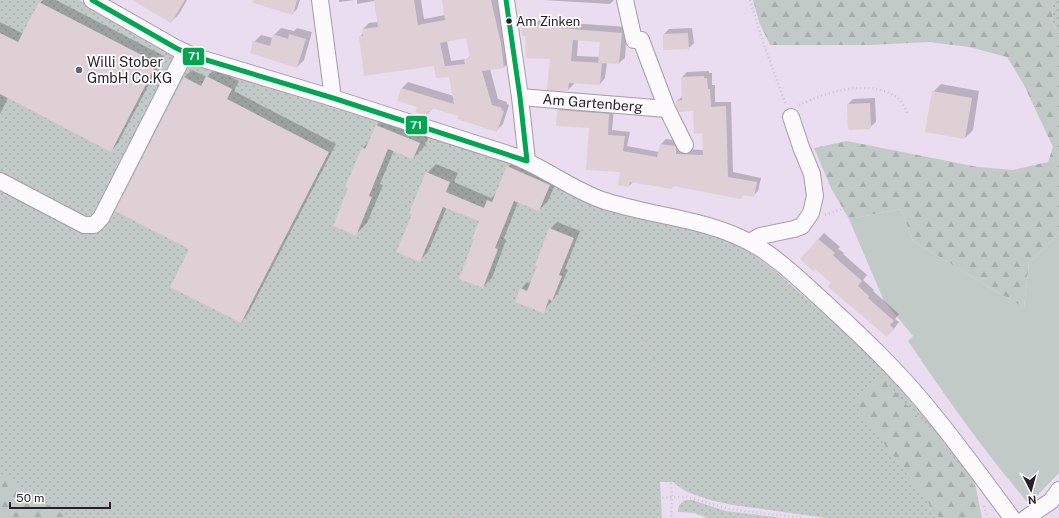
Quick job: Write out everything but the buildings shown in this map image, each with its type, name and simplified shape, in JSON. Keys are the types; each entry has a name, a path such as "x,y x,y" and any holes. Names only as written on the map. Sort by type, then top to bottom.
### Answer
{"street":[{"path":"92,0 185,53 333,98 527,161 568,185 601,199 721,230 750,242 808,287 883,358 932,413 1012,518"},
{"path":"320,0 333,98"},
{"path":"506,0 520,97 527,161"},
{"name":"Am Gartenberg","path":"625,0 634,40 641,40 667,110 685,145"},
{"path":"0,181 84,225 94,225 102,218 185,53"},
{"name":"Am Gartenberg","path":"520,97 667,110"},
{"path":"750,242 760,236 802,226 811,213 815,196 812,174 791,117"},
{"path":"1026,518 1050,501 1059,490"}],"path":[{"path":"750,0 763,42 791,117"},
{"path":"791,117 799,105 816,96 838,91 866,88 881,91 898,99 908,114"},
{"path":"389,232 432,130"},
{"path":"568,185 567,201 624,293 639,322 651,354 661,392 667,430 672,497 671,518"},
{"path":"839,210 845,208 852,209 857,211 862,217"},
{"path":"452,518 520,511 638,505 659,498 672,497 687,497 729,509 803,518"}],"green space":[{"path":"0,0 79,0 171,52 510,162 718,236 741,246 767,264 878,361 927,417 973,474 982,518 826,518 733,505 710,500 687,492 674,482 660,482 662,518 0,518"},
{"path":"753,0 1052,0 1053,24 1059,35 1059,233 1029,263 1024,308 913,241 901,209 849,219 832,190 814,148 847,141 978,167 1013,170 1048,162 1053,147 1024,85 1007,57 969,47 929,42 870,45 770,45 759,22"},
{"path":"1052,0 1059,0 1059,35 1053,24"},
{"path":"901,209 913,241 1024,308 1029,263 1059,233 1059,473 1029,504 966,424 908,341 913,336 884,301 849,219"},
{"path":"882,377 968,474 976,492 981,518 940,518 852,401"},
{"path":"0,473 68,518 0,518"},
{"path":"685,500 692,500 726,511 782,518 707,518 695,513 678,512 679,505"}],"transit line":[{"name":"71","path":"92,0 176,48 193,56 333,98 527,161"},
{"name":"71","path":"506,0 520,97 527,161"}],"place":[{"name":"Am Zinken","path":"509,21"},
{"name":"Willi Stober GmbH Co.KG","path":"79,70"}]}
